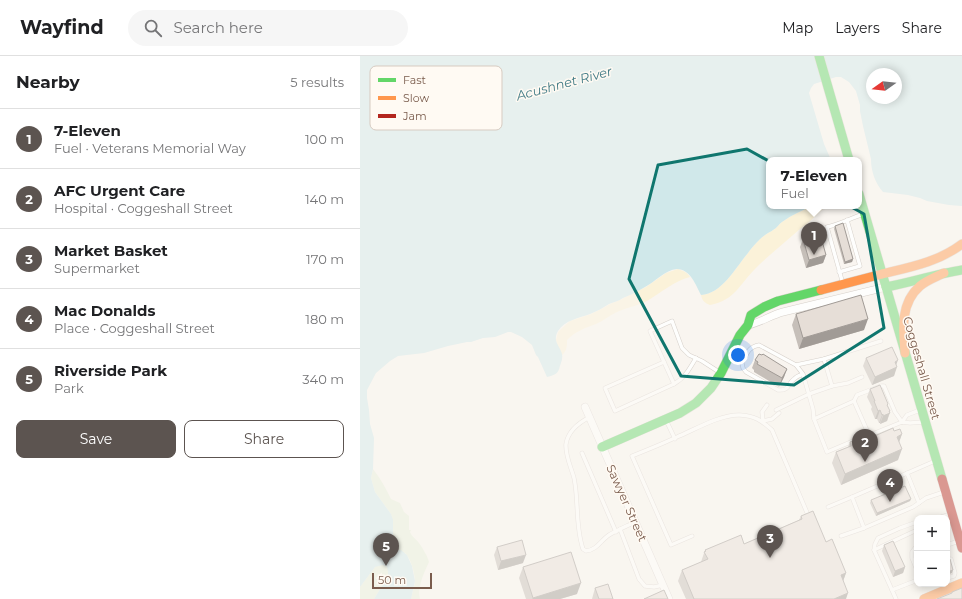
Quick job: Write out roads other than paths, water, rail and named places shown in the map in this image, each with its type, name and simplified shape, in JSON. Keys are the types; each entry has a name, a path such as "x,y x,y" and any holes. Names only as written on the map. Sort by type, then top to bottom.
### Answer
{"main road":[{"path":"819,56 848,157"},
{"name":"Coggeshall Street","path":"862,204 961,544"},
{"path":"602,447 680,413 696,403 711,388 721,373 740,335 748,325 751,315 758,311 771,304 939,258 953,251 962,244"},
{"path":"886,287 962,270"},
{"path":"905,353 903,325 906,304 912,294 922,285 930,279 944,273"},
{"path":"950,586 962,582"},
{"path":"924,599 946,587"}],"street":[{"path":"748,325 756,324 783,312 886,287"},
{"name":"Sawyer Street","path":"585,407 669,599"}],"lane":[{"path":"843,284 827,227 865,214"},
{"path":"839,272 860,266 847,220"},
{"path":"674,384 650,331 672,320 682,348 689,355 721,373"},
{"path":"796,365 881,341"},
{"path":"803,374 794,378 783,391 778,390 746,372 742,363 750,349 759,345 796,365 803,374 813,409 814,419 827,452 855,441"},
{"path":"664,362 605,388 615,411 680,381 696,358"},
{"path":"824,358 832,386"},
{"path":"776,410 809,394 832,386 848,383 862,377"},
{"path":"814,419 854,401 857,395 884,386 895,412 902,422"},
{"path":"854,401 869,435"},
{"path":"763,421 762,412 767,405"},
{"path":"902,422 907,415 922,409"},
{"path":"763,421 772,419 779,413"},
{"path":"692,536 671,545 632,456 729,415 756,418 763,421 772,430 808,515"},
{"path":"590,417 574,427 569,435 566,445 574,479 578,507 578,531 583,549 586,552 591,551 597,547 602,540 635,522"},
{"path":"666,419 675,438"},
{"path":"862,438 902,422 925,422"},
{"path":"582,453 616,532"},
{"path":"828,507 936,460"},
{"path":"907,473 919,503"},
{"path":"841,536 913,507 926,498 946,492"},
{"path":"852,497 864,528"},
{"path":"896,599 874,550 875,544 878,538 914,523"},
{"path":"620,530 639,579 645,586 654,587 663,585"},
{"path":"874,550 914,531"},
{"path":"950,545 961,544"},
{"path":"914,549 912,552 914,563"},
{"path":"950,559 952,559 955,573 954,576 950,577"},
{"path":"892,590 914,581"}],"water":[{"name":"Acushnet River","path":"360,56 962,56 962,206 927,201 908,195 883,192 876,181 873,172 856,91 849,82 841,77 836,77 814,84 809,93 824,144 830,157 766,157 766,209 806,209 781,223 757,242 728,279 716,290 701,295 695,282 689,275 682,270 677,269 664,274 649,285 620,300 564,324 556,335 556,341 561,351 562,360 558,371 549,377 547,377 532,345 522,337 511,332 424,353 398,356 376,373 367,390 370,424 374,438 373,469 371,478 375,492 391,514 393,520 393,537 390,551 401,550 407,555 412,566 415,581 411,599 374,599 388,576 387,567 383,565 375,567 360,587"}],"place":[{"name":"7-Eleven","path":"814,255"},
{"name":"AFC Urgent Care","path":"865,462"},
{"name":"Mac Donalds","path":"890,502"},
{"name":"Market Basket","path":"770,558"},
{"name":"Riverside Park","path":"386,566"}]}
